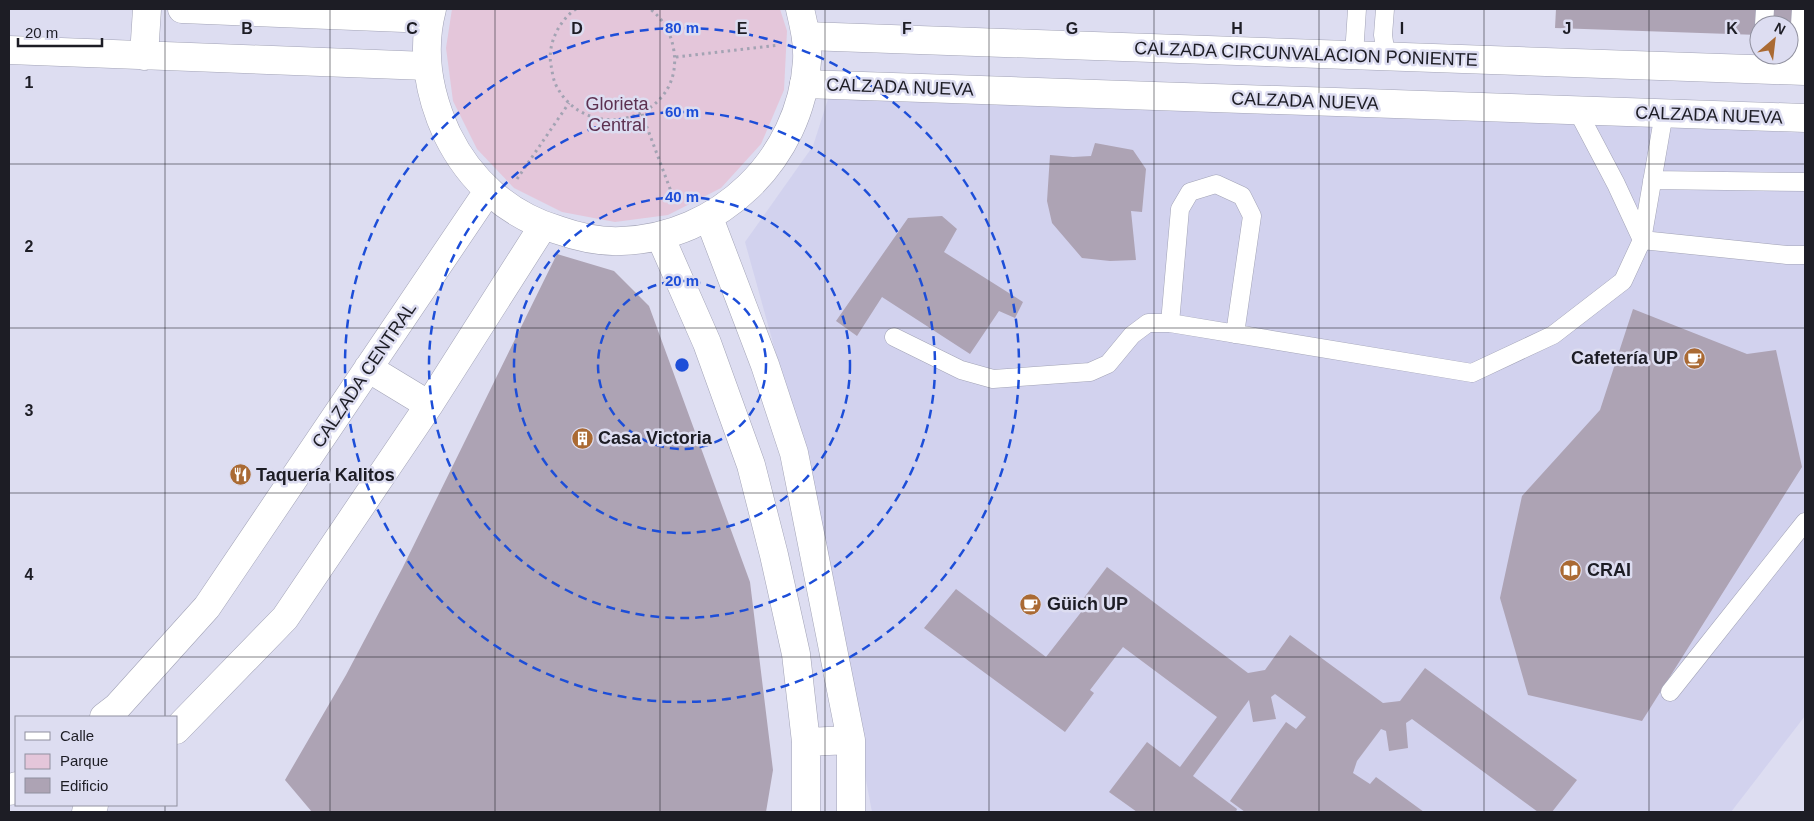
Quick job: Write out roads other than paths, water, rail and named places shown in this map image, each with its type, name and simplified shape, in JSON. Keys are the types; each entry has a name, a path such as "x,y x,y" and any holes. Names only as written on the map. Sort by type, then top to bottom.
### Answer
{"street":[{"path":"144,56 147,9"},
{"path":"182,9 431,14 427,43 427,66 437,112 458,155 495,197 521,215 543,226 581,237 620,241 685,228 740,197 766,170 786,138 797,112 804,84 807,60 806,39 800,9"},
{"name":"CALZADA CIRCUNVALACION PONIENTE","path":"806,39 1386,56 1749,62"},
{"path":"9,50 427,66"},
{"name":"CALZADA CIRCUNVALACION PONIENTE","path":"1776,65 1801,71"},
{"name":"CALZADA NUEVA","path":"804,84 1805,118"},
{"name":"CALZADA CENTRAL","path":"105,716 118,707 207,607 368,368 495,197"},
{"path":"178,728 285,618 429,405 543,226"},
{"path":"685,228 765,365 794,453 851,740 851,812"},
{"path":"685,228 707,344 751,465 774,555 796,654 806,742 806,812"},
{"path":"368,368 429,405"},
{"path":"806,742 851,740"}],"lane":[{"path":"1354,55 1357,9"},
{"path":"1385,9 1384,35 1386,56"},
{"path":"1801,9 1801,71"},
{"path":"1577,110 1616,184 1642,240"},
{"path":"894,337 961,370 993,379 1090,372 1108,364 1132,335 1148,323 1170,323 1472,373 1554,335 1623,281 1642,240 1664,113"},
{"path":"1652,180 1805,182"},
{"path":"1170,323 1180,209 1190,192 1216,184 1242,196 1252,216 1236,334"},
{"path":"1642,240 1787,255 1805,255"},
{"path":"1670,692 1805,522"}],"place":[{"name":"Cafetería UP","path":"1694,358"},
{"name":"Casa Victoria","path":"582,438"},
{"name":"Taquería Kalitos","path":"240,475"},
{"name":"CRAI","path":"1571,570"},
{"name":"Güich UP","path":"1031,604"}],"park label":[{"name":"Glorieta Central","path":"617,114"}]}
